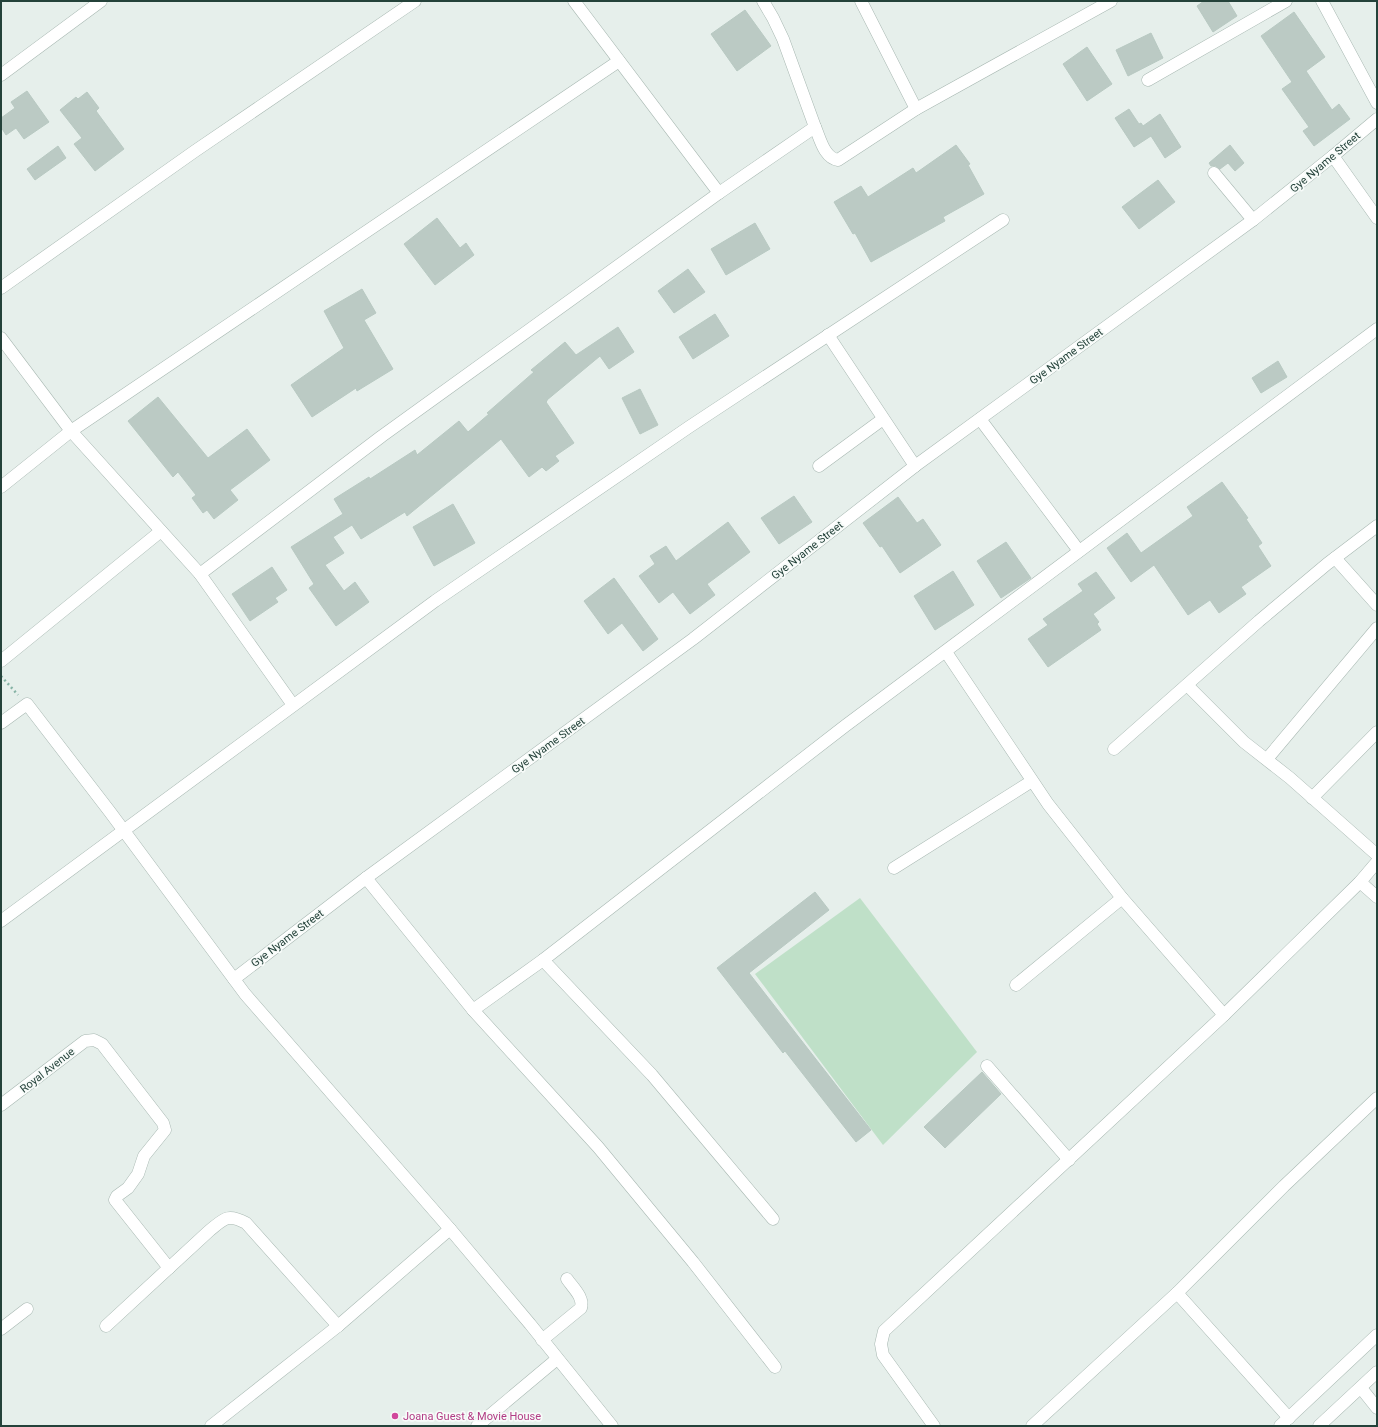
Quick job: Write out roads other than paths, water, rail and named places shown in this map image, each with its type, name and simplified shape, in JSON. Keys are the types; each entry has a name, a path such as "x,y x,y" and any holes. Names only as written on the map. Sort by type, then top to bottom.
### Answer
{"street":[{"path":"1,288 195,151 415,1"},
{"path":"574,1 618,61 720,193"},
{"path":"763,1 783,39 815,127 827,153 832,159 838,160 916,109 1111,1"},
{"path":"860,1 916,109"},
{"path":"1148,80 1286,1"},
{"path":"1322,1 1377,103"},
{"path":"1,75 96,2"},
{"path":"1,487 71,430 618,61"},
{"name":"Gye Nyame Street","path":"234,979 366,878 692,639 915,466 1253,220 1377,119"},
{"path":"200,574 382,436 720,193 815,127"},
{"path":"1333,156 1377,218"},
{"path":"1214,173 1253,220"},
{"path":"1,921 293,705 558,515 1003,220"},
{"path":"473,1010 543,960 845,726 1377,329"},
{"path":"828,335 915,466"},
{"path":"1,338 71,430 200,574 293,705"},
{"path":"819,466 884,419"},
{"path":"980,419 1079,551"},
{"path":"1114,749 1218,656 1335,558 1377,526"},
{"path":"1,662 161,531"},
{"path":"1335,558 1377,604"},
{"path":"1266,759 1377,628"},
{"path":"946,652 1048,804 1122,898 1224,1015"},
{"path":"1187,685 1244,742 1290,778 1377,855"},
{"path":"1,723 27,704 124,830 245,994 450,1230 612,1426"},
{"path":"1312,798 1377,732"},
{"path":"894,868 1032,781"},
{"path":"934,1426 883,1355 881,1344 884,1331 1224,1015 1360,882 1377,862"},
{"path":"366,878 473,1010 598,1148 693,1262 775,1368"},
{"path":"1360,882 1377,896"},
{"path":"1016,985 1122,898"},
{"path":"543,960 652,1075 773,1219"},
{"name":"Royal Avenue","path":"1,1105 84,1041 94,1040 102,1044 165,1127 165,1130 144,1156 138,1174 128,1188 115,1200 169,1268"},
{"path":"987,1066 1069,1160"},
{"path":"1032,1426 1177,1293 1284,1186 1377,1098"},
{"path":"106,1326 209,1231 225,1218 236,1218 246,1223 338,1326"},
{"path":"211,1426 338,1326 450,1230"},
{"path":"542,1340 581,1308 582,1303 580,1297 567,1279"},
{"path":"1177,1293 1284,1422 1377,1335"},
{"path":"1,1329 27,1309"},
{"path":"477,1426 557,1359"},
{"path":"1319,1426 1377,1372"},
{"path":"1361,1388 1377,1408"}],"place":[{"name":"Joana Guest & Movie House","path":"395,1416"}]}
